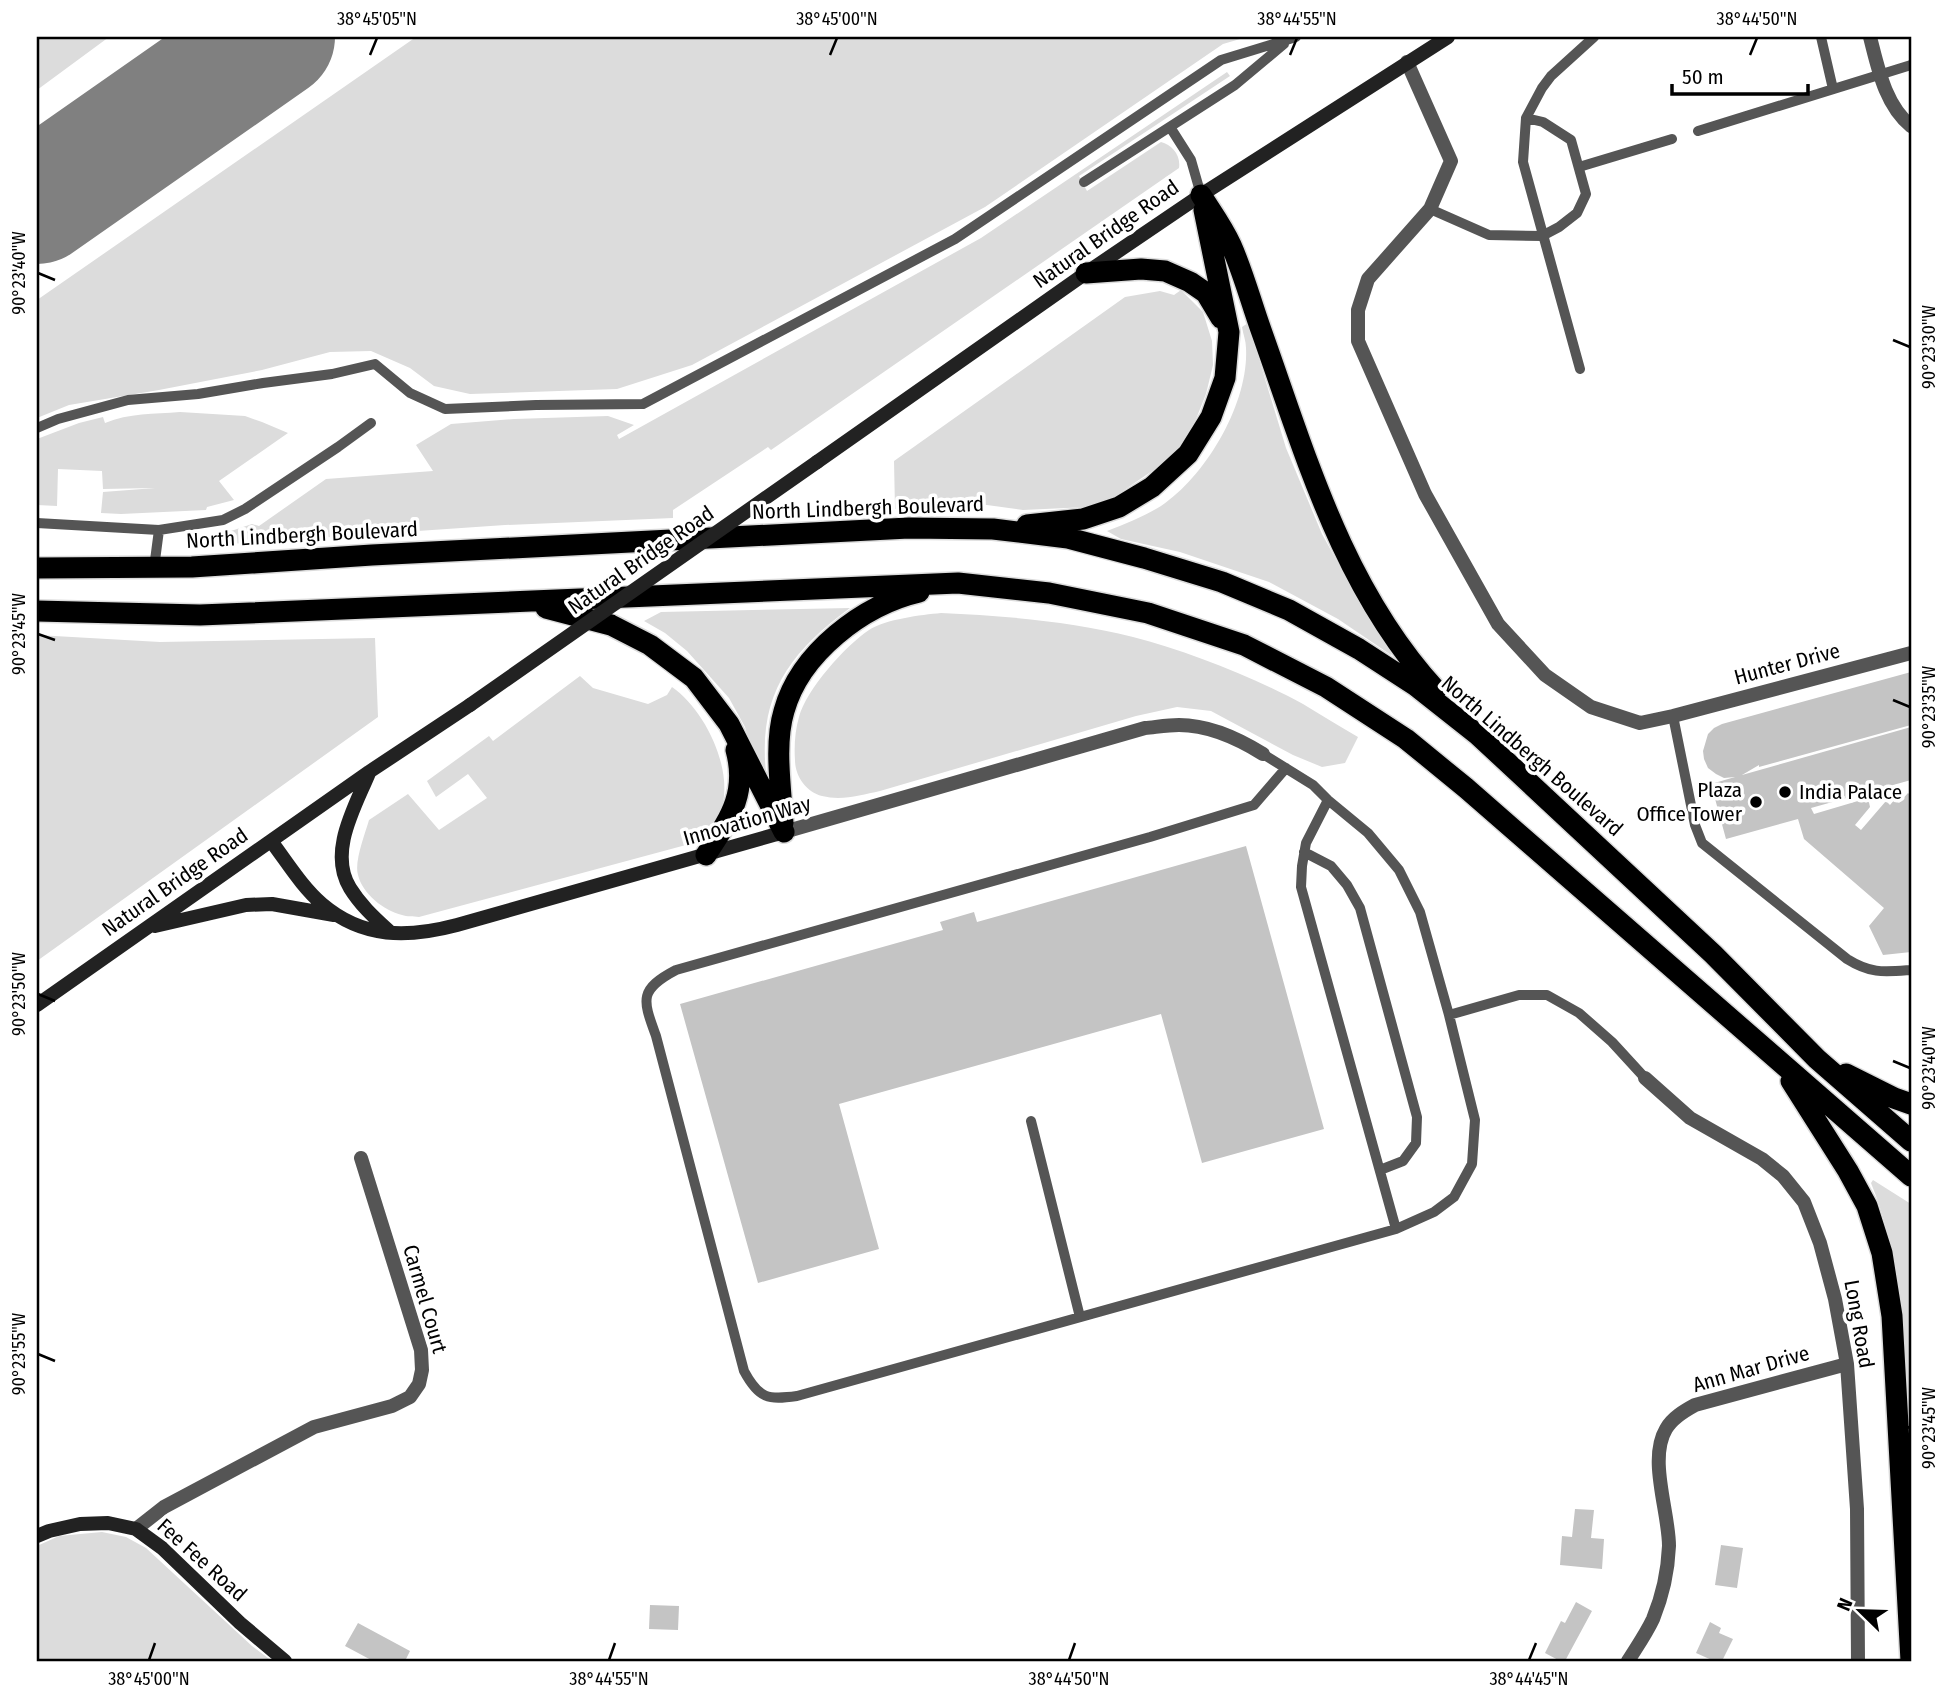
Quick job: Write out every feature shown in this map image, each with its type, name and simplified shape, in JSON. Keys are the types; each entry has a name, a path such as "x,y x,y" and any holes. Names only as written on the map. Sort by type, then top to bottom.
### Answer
{"highway":[{"path":"993,529 1083,519 1119,507 1152,487 1188,454 1211,417 1225,378 1229,332 1201,195"},
{"path":"1201,195 1231,243 1319,494 1345,553 1381,620 1418,670 1478,735"},
{"path":"1086,273 1141,269 1166,271 1206,293 1229,332"},
{"name":"North Lindbergh Boulevard","path":"37,568 192,567 372,555 909,528 993,529 1068,538 1144,558 1222,582 1289,610 1359,649 1416,686 1478,735 1713,954 1817,1059 1911,1141"},
{"path":"784,832 779,742 784,711 797,682 819,651 850,624 878,606 906,595 958,583"},
{"path":"37,611 200,615 958,583 1049,593 1149,612 1244,645 1326,687 1406,739 1911,1176"},
{"path":"516,601 611,625 650,645 694,678 729,724 784,832"},
{"path":"706,855 734,808 739,788 739,761 729,724"},
{"path":"1817,1059 1911,1104"},
{"path":"1778,1062 1848,1171 1867,1206 1882,1253 1892,1316 1911,1661"}],"main road":[{"name":"Natural Bridge Road","path":"37,1005 1086,273 1201,195 1448,37"},
{"path":"369,772 347,824 341,857 348,886 362,905 392,934"},
{"name":"Innovation Way","path":"271,841 321,904 339,916 366,928 392,934 426,933 784,832"},
{"path":"146,928 246,905 272,904 339,916"},
{"name":"Fee Fee Road","path":"37,1536 80,1524 108,1523 136,1529 162,1548 240,1623 285,1661"}],"street":[{"path":"1870,37 1887,94 1901,118 1911,126"},
{"name":"Hunter Drive","path":"1408,62 1451,161 1430,209 1368,279 1359,310 1358,341 1426,494 1499,624 1545,675 1591,708 1640,723 1911,653"},
{"name":"Innovation Way","path":"784,832 1145,728 1180,725 1213,730 1263,754"},
{"name":"Long Road","path":"1645,1078 1690,1118 1762,1159 1783,1176 1804,1202 1823,1254 1835,1299 1846,1364 1857,1509 1858,1661"},
{"name":"Carmel Court","path":"136,1529 164,1507 314,1426 392,1406 410,1397 419,1384 422,1370 421,1350 361,1158"},
{"name":"Ann Mar Drive","path":"1628,1661 1653,1620 1664,1582 1669,1546 1659,1469 1659,1448 1666,1429 1679,1415 1695,1405 1846,1364"}],"lane":[{"path":"1580,369 1523,162 1526,118 1542,88 1550,76 1594,37"},
{"path":"1821,37 1833,89"},
{"path":"1084,182 1235,85 1293,38"},
{"path":"37,428 58,419 128,400 198,394 332,374 375,364 410,393 445,409 643,404 955,239 1221,60 1293,38"},
{"path":"1698,131 1911,65"},
{"path":"1430,209 1489,235 1542,236 1577,214 1586,194 1572,140 1543,122 1526,118"},
{"path":"1170,127 1191,160 1201,195"},
{"path":"1579,167 1672,139"},
{"path":"37,523 159,530 223,520 268,494 370,424"},
{"path":"154,568 159,530"},
{"path":"1673,716 1695,825 1702,843 1847,960 1862,968 1882,972 1911,970"},
{"path":"1263,754 1286,768 1313,785 1368,833 1399,870 1420,912 1475,1120 1472,1164 1454,1197 1434,1212 1396,1229 797,1396 777,1399 752,1387 744,1371 645,1006 650,989 660,979 676,970 1150,837 1254,805 1286,768"},
{"path":"1328,800 1306,843 1301,887 1396,1229"},
{"path":"1304,852 1331,866 1347,884 1360,908 1417,1117 1416,1143 1403,1161 1380,1170"},
{"path":"1449,1015 1519,995 1547,995 1579,1013 1612,1042 1645,1078"},
{"path":"1031,1121 1080,1317"}],"shaded area":[{"path":"37,37 109,37 37,90"},
{"path":"416,37 1247,37 1223,44 985,207 692,365 617,389 470,394 434,386 410,368 371,351 330,352 262,370 69,405 37,418 37,300"},
{"path":"1227,72 1230,76 1079,176 1087,191 1161,142 1175,151 1179,168 771,450 768,447 673,510 673,518 505,525 215,545 216,536 252,524 259,526 326,479 433,471 416,445 451,424 608,416 634,425 617,435 619,439 981,238"},
{"path":"1181,290 1203,312 1212,341 1213,365 1196,419 1177,450 1155,469 1114,497 1088,507 1023,510 987,505 922,505 895,509 894,461 1125,297 1160,291 1174,295"},
{"path":"1248,323 1286,448 1322,534 1364,610 1395,650 1391,655 1338,619 1269,582 1180,552 1121,539 1107,531 1161,506 1178,493 1208,457 1222,436 1240,392 1246,348 1242,327"},
{"path":"180,412 245,416 288,433 219,481 234,500 207,507 206,510 101,513 103,492 155,488 103,489 102,471 58,469 57,506 37,505 37,439 103,417 105,423 132,416"},
{"path":"850,608 810,642 782,678 767,721 766,773 754,761 745,727 729,698 687,651 665,633 644,621 661,612"},
{"path":"941,613 1062,623 1109,631 1154,643 1263,684 1358,737 1345,763 1322,767 1293,755 1211,711 1177,707 1136,716 880,791 837,798 811,791 797,772 795,744 803,706 818,682 838,657 859,637 876,626 914,616"},
{"path":"37,635 160,642 375,638 378,717 37,961"},
{"path":"580,676 593,688 648,704 667,695 672,687 695,709 713,740 723,774 724,791 722,807 715,821 697,842 419,917 395,913 375,900 360,882 357,869 369,820 408,794 439,830 487,798 468,774 436,797 427,781 489,736 493,741"},
{"path":"1873,1180 1911,1204 1911,1466 1906,1358 1899,1287 1883,1218 1871,1183"},
{"path":"102,1532 126,1537 146,1548 252,1646 272,1661 37,1661 37,1546 59,1536"}],"building":[{"path":"1911,672 1911,725 1759,765 1742,775 1911,727 1911,780 1811,808 1814,814 1868,798 1870,807 1855,825 1861,830 1886,801 1890,805 1895,799 1899,803 1908,793 1911,796 1911,952 1883,955 1869,926 1884,908 1804,839 1798,819 1726,839 1711,784 1735,777 1724,778 1708,768 1703,751 1708,734 1722,724"},
{"path":"1246,846 1324,1129 1202,1163 1161,1014 839,1104 879,1249 758,1283 680,1004 943,930 940,922 974,912 977,922"},
{"path":"1575,1509 1594,1510 1591,1538 1604,1539 1602,1569 1560,1565 1562,1536 1572,1537"},
{"path":"1721,1545 1743,1548 1737,1588 1715,1585"},
{"path":"1576,1602 1592,1611 1565,1661 1560,1661 1545,1653 1561,1621 1565,1623"},
{"path":"650,1605 679,1606 678,1630 649,1629"},
{"path":"1710,1622 1721,1628 1719,1633 1733,1639 1722,1661 1714,1661 1696,1653"},
{"path":"358,1623 410,1651 405,1661 373,1661 345,1646"}],"taxiway":[{"path":"37,199 220,37"}],"runway":[{"path":"37,202 273,37"}],"place":[{"name":"India Palace","path":"1785,792"},
{"name":"Plaza Office Tower","path":"1756,802"}]}
